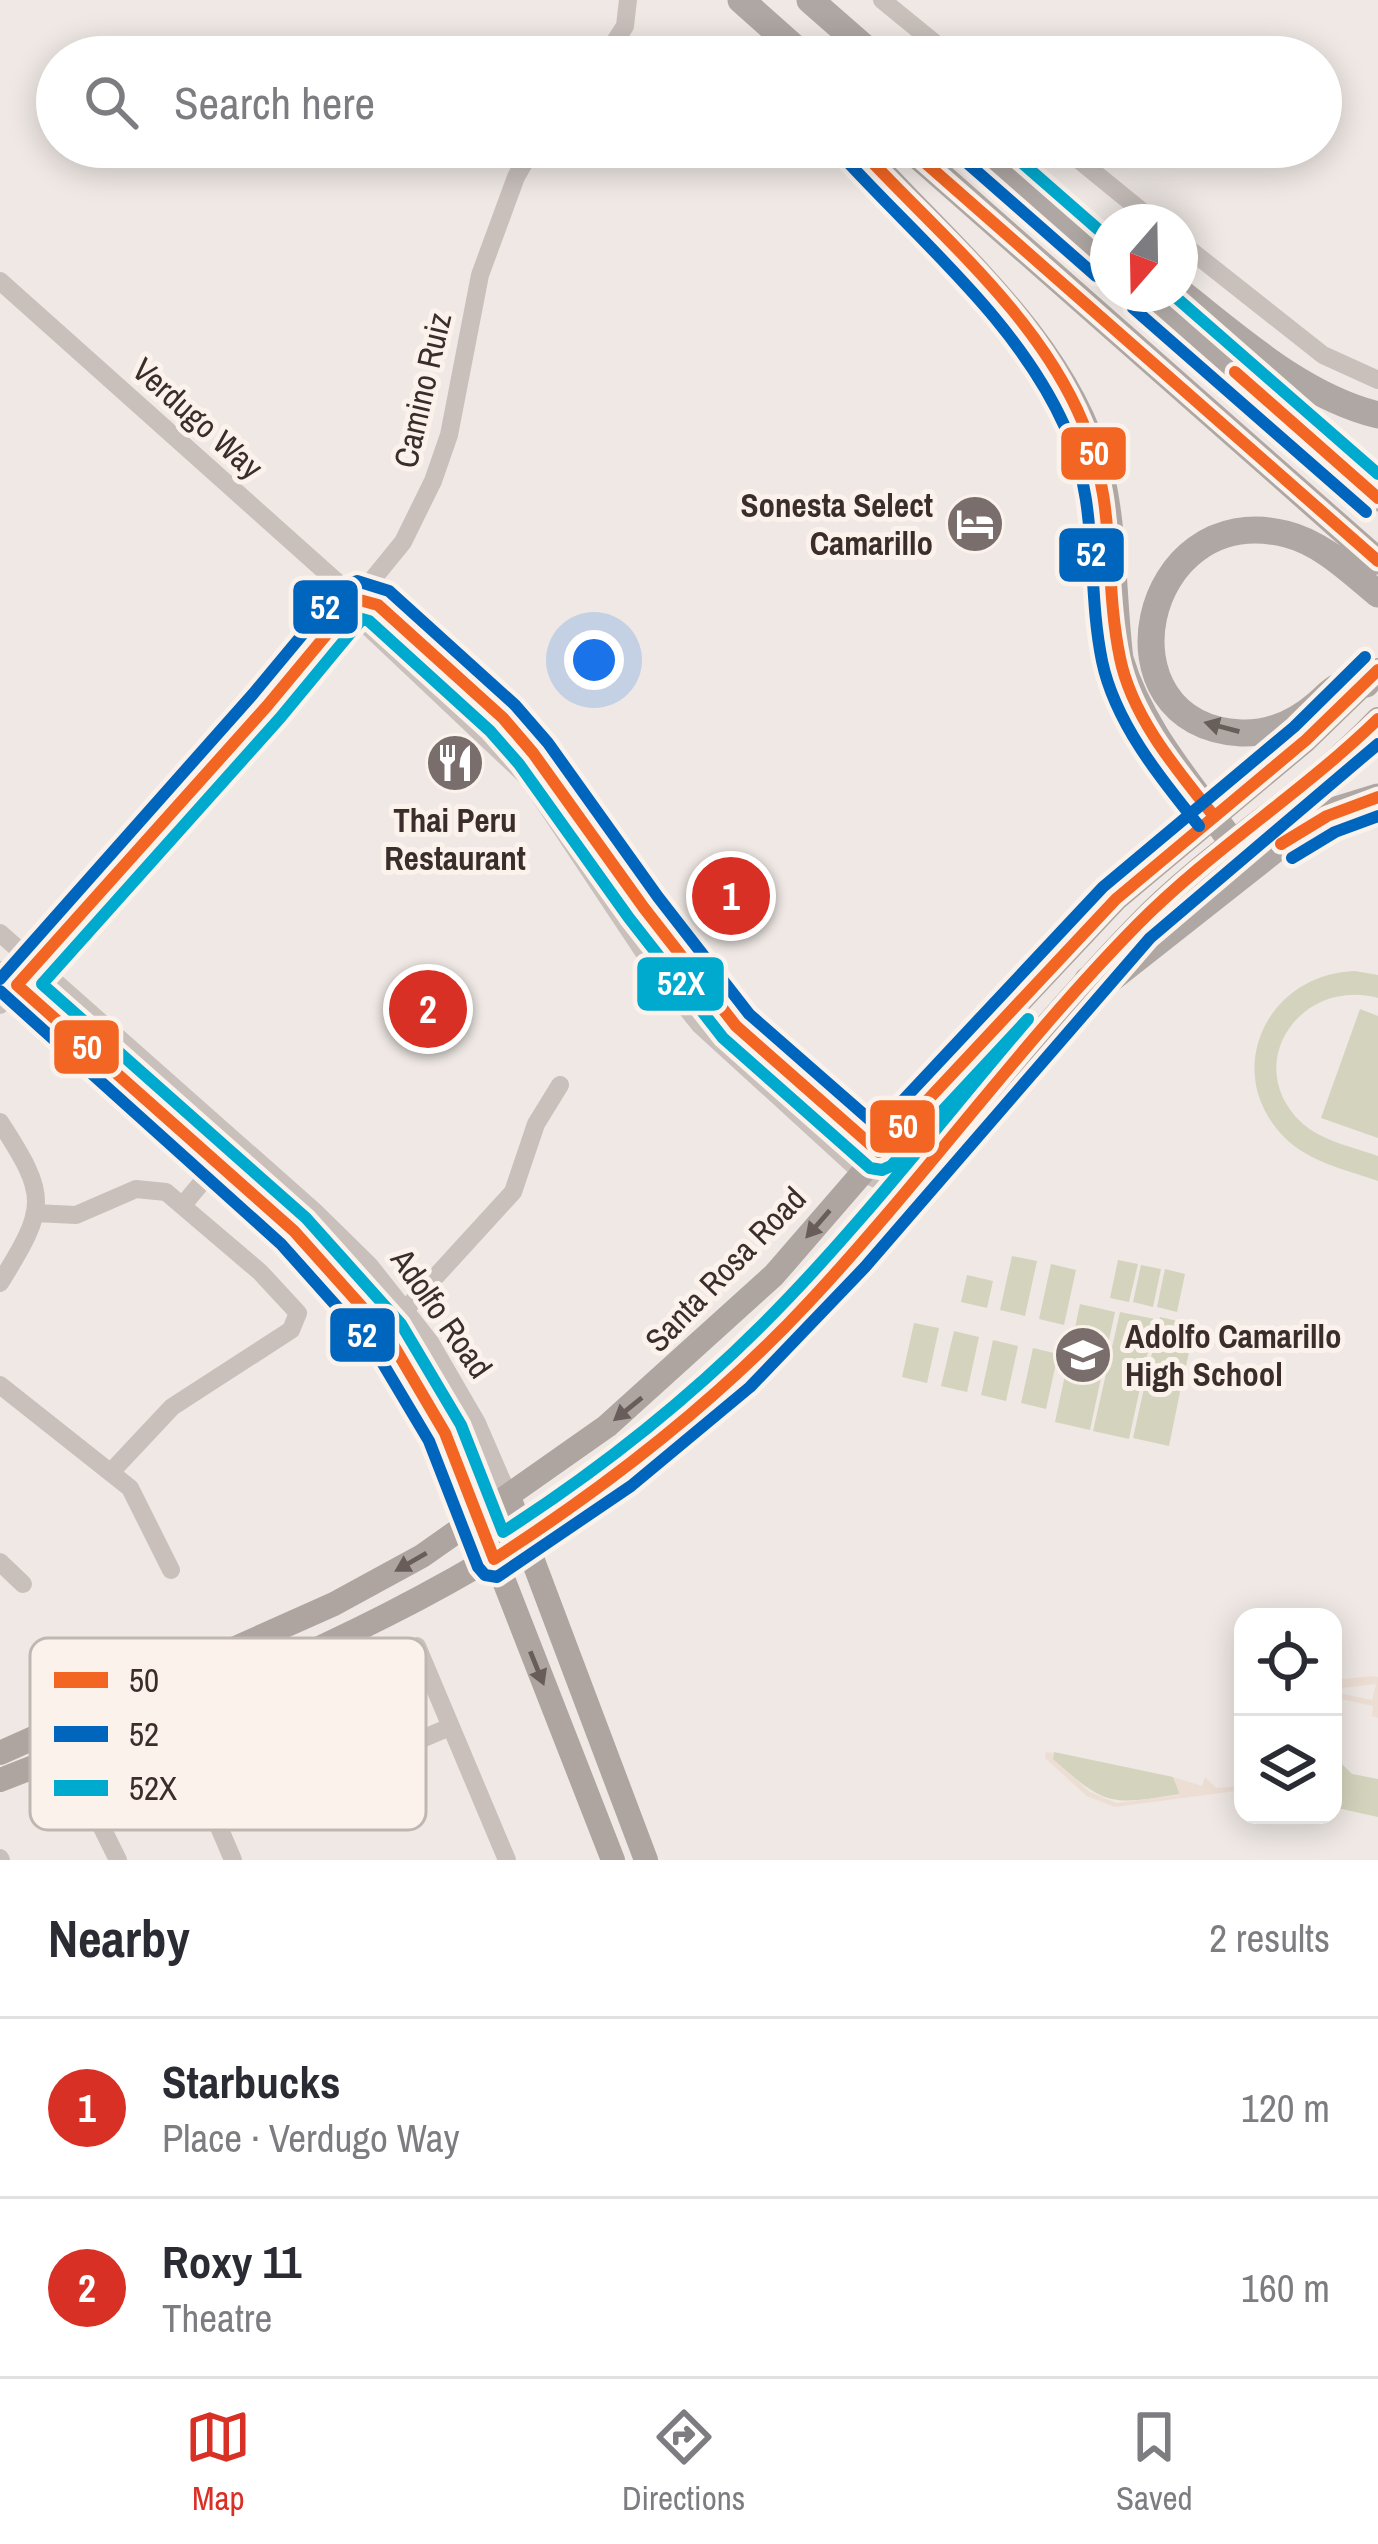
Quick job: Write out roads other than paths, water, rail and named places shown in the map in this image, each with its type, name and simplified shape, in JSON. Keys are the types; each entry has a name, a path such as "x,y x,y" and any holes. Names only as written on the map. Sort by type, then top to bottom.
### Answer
{"highway":[{"path":"727,0 759,36"},
{"path":"741,0 781,36"},
{"path":"810,0 850,36"},
{"path":"877,168 1023,327 1071,396 1105,492 1118,642 1127,685 1138,711 1232,842"},
{"path":"932,168 1378,561"},
{"path":"1003,168 1090,246"},
{"path":"1010,168 1090,223"},
{"path":"1198,306 1292,377 1330,398 1378,415"},
{"path":"1166,312 1378,498"},
{"path":"1372,677 1337,687 1297,721 1281,727 1225,731 1201,722 1175,703 1151,658 1150,632 1162,590 1183,562 1202,546 1246,532 1267,531 1302,540 1321,549 1378,594"},
{"path":"1087,981 1112,978 1302,827 1378,796"}],"main road":[{"name":"Santa Rosa Road","path":"258,1638 334,1604 422,1556 607,1426 774,1274 879,1152 1106,909 1306,740 1372,677"},
{"path":"345,1638 525,1540 631,1466 734,1378 806,1305 1140,923 1232,842 1330,767 1378,719"},
{"name":"Adolfo Road","path":"509,1497 646,1860"},
{"name":"Adolfo Road","path":"479,1517 613,1860"},
{"name":"Santa Rosa Road","path":"0,1753 30,1740"},
{"path":"0,1780 30,1768"}],"street":[{"path":"619,36 626,26 628,0"},
{"path":"882,0 926,36"},
{"name":"Camino Ruiz","path":"0,1005 263,710 403,542 434,481 459,392 480,275 522,168"},
{"path":"1089,168 1133,204"},
{"path":"1198,256 1307,344 1378,380"},
{"name":"Verdugo Way","path":"0,281 356,599 378,605 502,718 558,784 724,1013 879,1152 906,1192"},
{"name":"Verdugo Way","path":"356,599 364,623 529,778 657,972 700,1025 862,1173 906,1192"},
{"name":"Adolfo Road","path":"0,933 335,1230 406,1310 469,1407 509,1497"},
{"name":"Adolfo Road","path":"0,970 307,1243 388,1336 445,1433 479,1517"},
{"path":"406,1310 513,1192 536,1124 560,1085"},
{"path":"0,1121 34,1176 38,1198 0,1283"},
{"path":"183,1205 217,1164"},
{"path":"35,1213 81,1214 141,1188 166,1192 297,1310 298,1321 291,1330 168,1411 111,1472"},
{"path":"0,1385 133,1492 171,1570"},
{"path":"0,1562 23,1584"},
{"path":"426,1668 507,1860"},
{"path":"426,1737 450,1727"},
{"path":"103,1830 118,1860"},
{"path":"220,1830 233,1860"}],"place":[{"name":"Sonesta Select Camarillo","path":"975,524"},
{"name":"Thai Peru Restaurant","path":"455,763"},
{"name":"Starbucks","path":"731,896"},
{"name":"Roxy 11","path":"428,1009"},
{"name":"Adolfo Camarillo High School","path":"1083,1355"}]}
